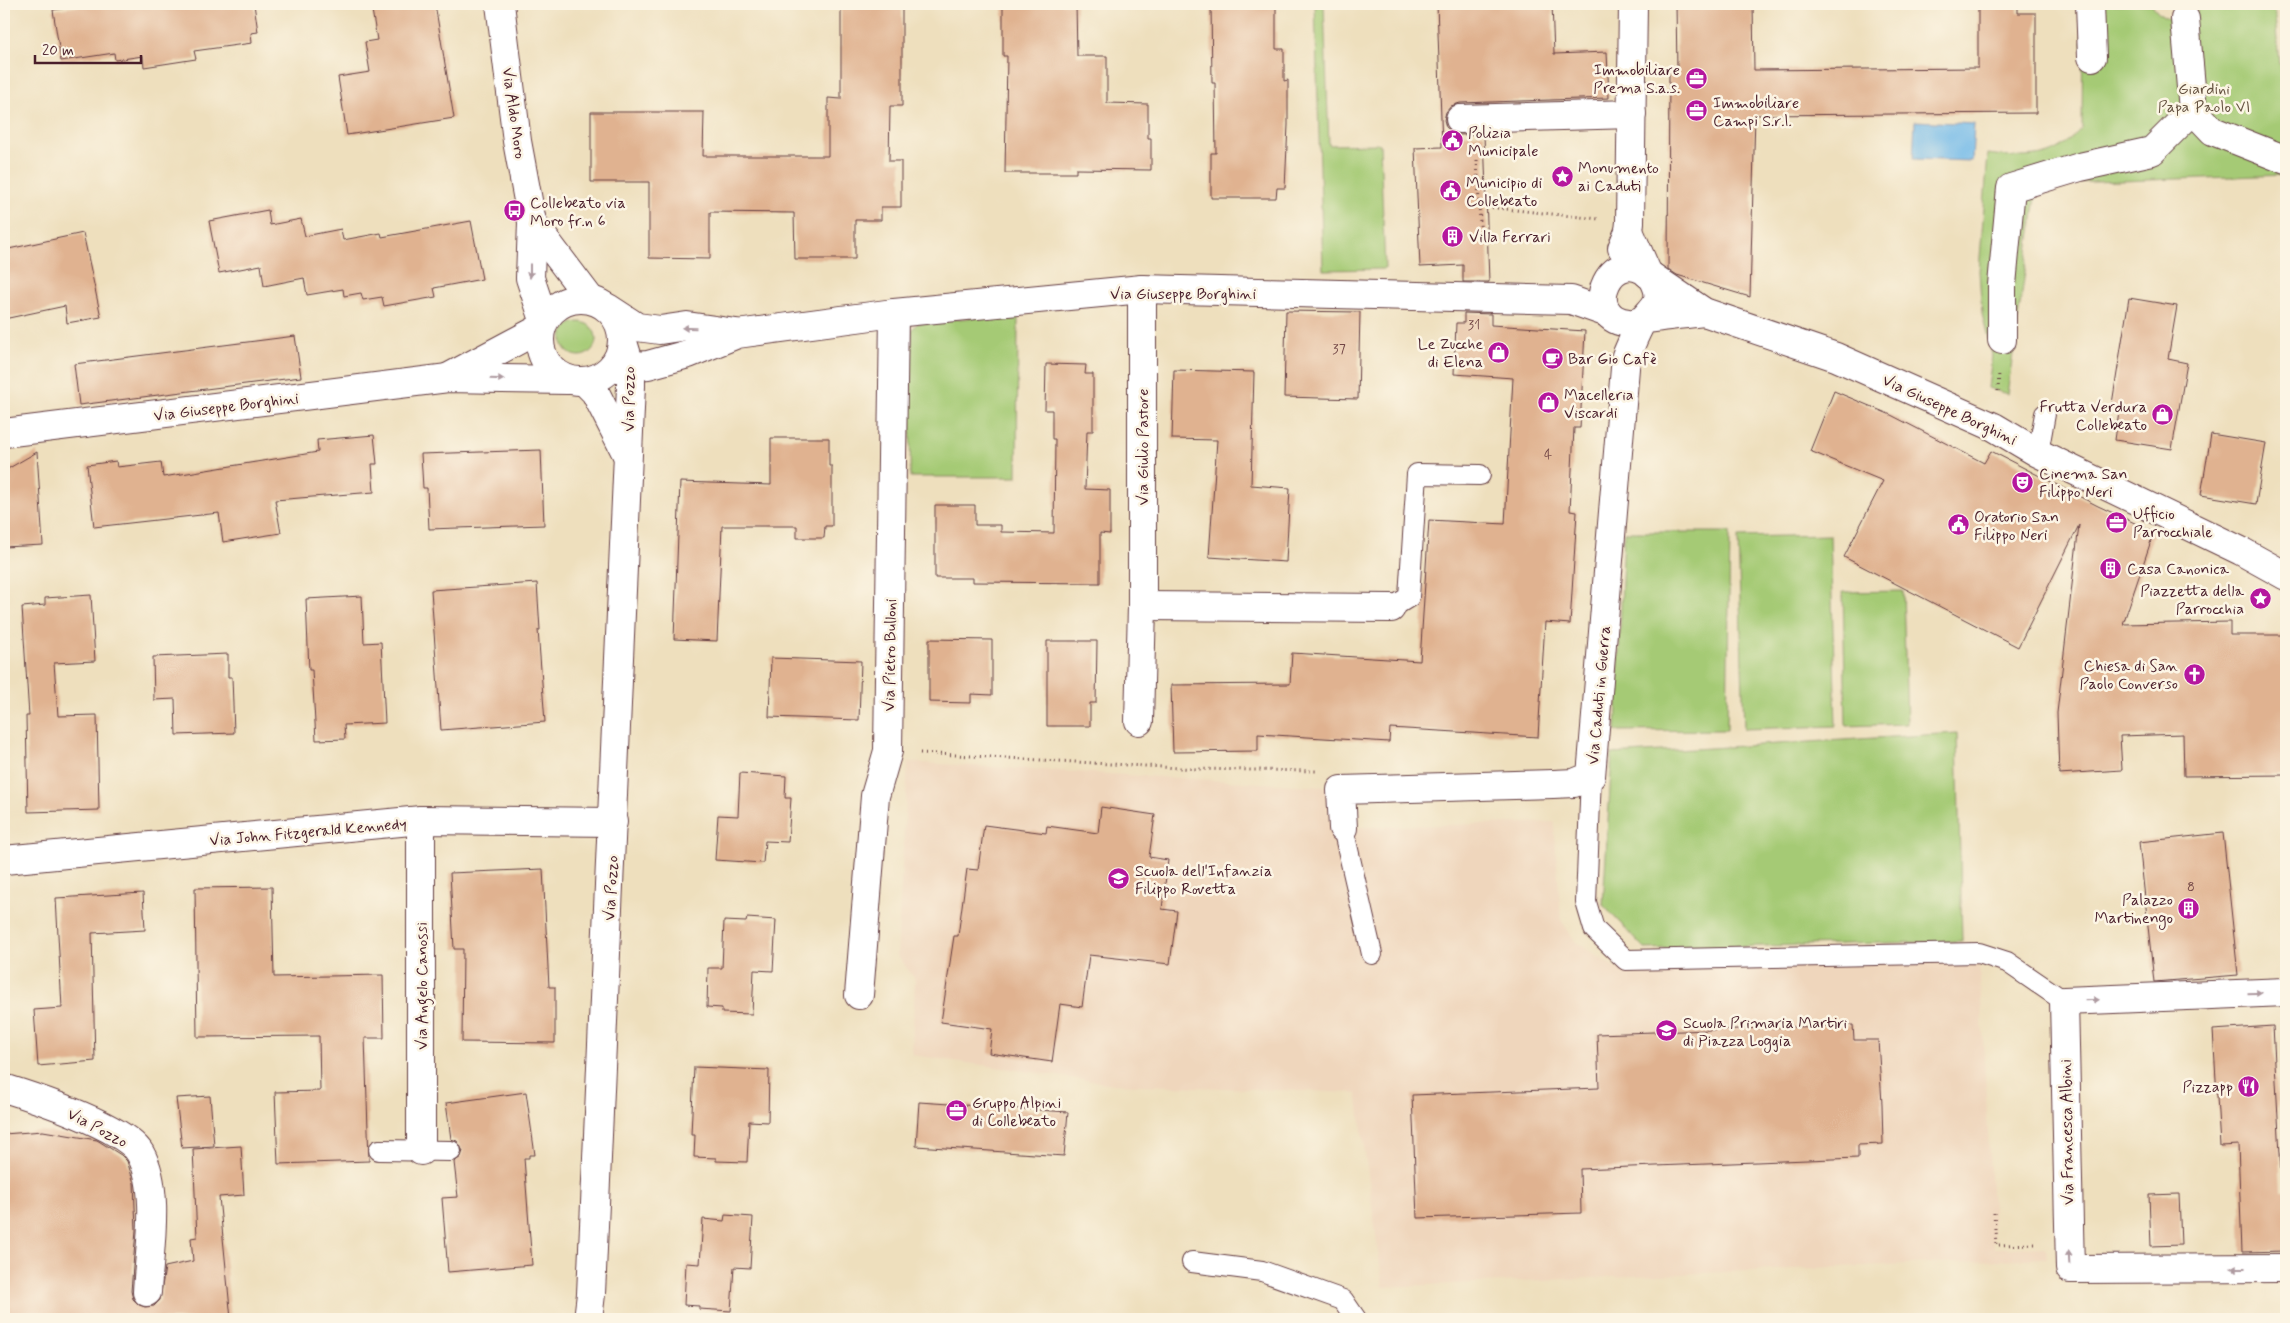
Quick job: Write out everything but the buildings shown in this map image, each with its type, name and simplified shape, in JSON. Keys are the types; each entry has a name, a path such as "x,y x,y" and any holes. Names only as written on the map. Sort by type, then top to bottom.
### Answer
{"street":[{"name":"Via Aldo Moro","path":"500,4 517,141 532,222 530,278 543,324"},
{"path":"1608,313 1602,300 1602,293 1629,226 1633,4"},
{"path":"2092,57 2097,4"},
{"path":"2185,19 2193,110 2213,131 2286,160"},
{"path":"2002,340 2003,276 2012,188 2080,167 2152,151 2193,110"},
{"path":"1460,119 1632,114"},
{"name":"Via Aldo Moro","path":"532,222 597,302"},
{"path":"1629,226 1648,274 1656,284 1658,298 1654,310 1644,319"},
{"name":"Via Giuseppe Borghini","path":"1571,300 1611,274 1630,267 1636,267 1704,312 1836,357 1994,427 2038,453 2241,551 2286,576"},
{"name":"Via Giuseppe Borghini","path":"4,433 448,378 577,381 600,378 621,368 688,354 737,334 894,313 1142,289 1571,300 1608,313 1625,322 1638,322 1644,319 1704,312"},
{"name":"Via Giulio Pastore","path":"1139,721 1142,606 1142,289"},
{"name":"Via Giuseppe Borghini","path":"448,378 543,324 552,310 563,302 576,298 597,302 637,327 660,330 687,326 737,334"},
{"path":"597,302 614,315 621,328 623,342 620,356 621,368"},
{"name":"Via Pietro Bulloni","path":"860,995 875,796 888,751 894,313"},
{"name":"Via Caduti in Guerra","path":"1608,313 1626,356"},
{"name":"Via Caduti in Guerra","path":"1342,790 1574,783 1591,776 1626,356 1644,319"},
{"path":"543,324 539,344 544,359 554,372 577,381"},
{"name":"Via Pozzo","path":"588,1319 592,1284 627,456 621,368"},
{"name":"Via Pozzo","path":"577,381 596,392 627,456"},
{"path":"1142,606 1391,608"},
{"path":"1342,790 1343,828"},
{"name":"Via John Fitzgerald Kennedy","path":"4,860 354,833 421,820 612,822"},
{"name":"Via Angelo Canossi","path":"421,820 421,1151"},
{"path":"2064,1001 2286,992"},
{"name":"Via Francesca Albini","path":"2064,1001 2070,1270 2286,1268"},
{"name":"Via Pozzo","path":"4,1088 51,1103 124,1136 139,1151 147,1170 152,1205 147,1292"}],"lane":[{"path":"2038,453 2045,414"},
{"path":"1391,608 1409,597 1417,474 1480,475"},
{"path":"1591,776 1586,902 1594,929 1626,960 1979,952 2007,962 2064,1001"},
{"path":"1343,828 1372,954"},
{"path":"379,1150 451,1150"},
{"path":"1192,1262 1262,1271 1271,1274 1343,1300 1356,1319"}],"path":[{"path":"1477,160 1481,244"},
{"path":"1487,207 1629,226"},
{"path":"888,751 1196,769 1330,772 1342,790"},
{"path":"1994,1213 1996,1245 2068,1243"}],"shaded area":[{"name":"Scuola Primaria Martiri di Piazza Loggia","path":"908,762 1327,787 1331,828 1554,822 1561,920 1576,942 1617,969 1979,961 1994,1248 2046,1247 2047,1258 1383,1287 1357,1093 1114,1084 912,1055 915,979 897,955"}],"green space":[{"path":"1315,4 1324,4 1329,145 1380,144 1385,269 1323,270"},
{"name":"Giardini Papa Paolo VI","path":"2083,4 2152,4 2163,16 2177,19 2191,15 2202,4 2274,4 2279,64 2286,64 2286,175 2038,184 2007,394 1988,388 1992,355 1982,314 1979,271 1988,154 2025,157 2044,154 2064,145 2082,128"},
{"path":"1018,313 1017,477 910,477 912,329 918,323"},
{"path":"579,322 591,327 596,339 591,351 579,356 567,351 562,339 567,327"},
{"path":"1624,532 1730,532 1727,730 1616,731"},
{"path":"1830,535 1836,726 1744,729 1738,537"},
{"path":"1903,591 1907,724 1846,726 1843,592"},
{"path":"1957,733 1962,941 1645,949 1603,905 1612,754"}],"water":[{"path":"1915,121 1974,124 1972,161 1913,159"}],"place":[{"name":"Immobiliare Prema S.a.s.","path":"1696,78"},
{"name":"Immobiliare Campi S.r.l.","path":"1697,111"},
{"name":"Polizia Municipale","path":"1452,141"},
{"name":"Monumento ai Caduti","path":"1562,176"},
{"name":"Municipio di Collebeato","path":"1450,191"},
{"name":"Collebeato via Moro fr.n 6","path":"514,211"},
{"name":"Villa Ferrari","path":"1453,236"},
{"name":"Le Zucche di Elena","path":"1499,352"},
{"name":"Bar Gio Cafè","path":"1552,358"},
{"name":"Macelleria Viscardi","path":"1548,403"},
{"name":"Frutta Verdura Collebeato","path":"2163,415"},
{"name":"Cinema San Filippo Neri","path":"2023,482"},
{"name":"Ufficio Parrocchiale","path":"2117,522"},
{"name":"Oratorio San Filippo Neri","path":"1958,525"},
{"name":"Casa Canonica","path":"2111,568"},
{"name":"Piazzetta della Parrocchia","path":"2260,599"},
{"name":"Chiesa di San Paolo Converso","path":"2194,674"},
{"name":"Scuola dell'Infanzia Filippo Rovetta","path":"1119,879"},
{"name":"Palazzo Martinengo","path":"2189,908"},
{"name":"Scuola Primaria Martiri di Piazza Loggia","path":"1667,1031"},
{"name":"Pizzapp","path":"2249,1086"},
{"name":"Gruppo Alpini di Collebeato","path":"956,1111"}]}
